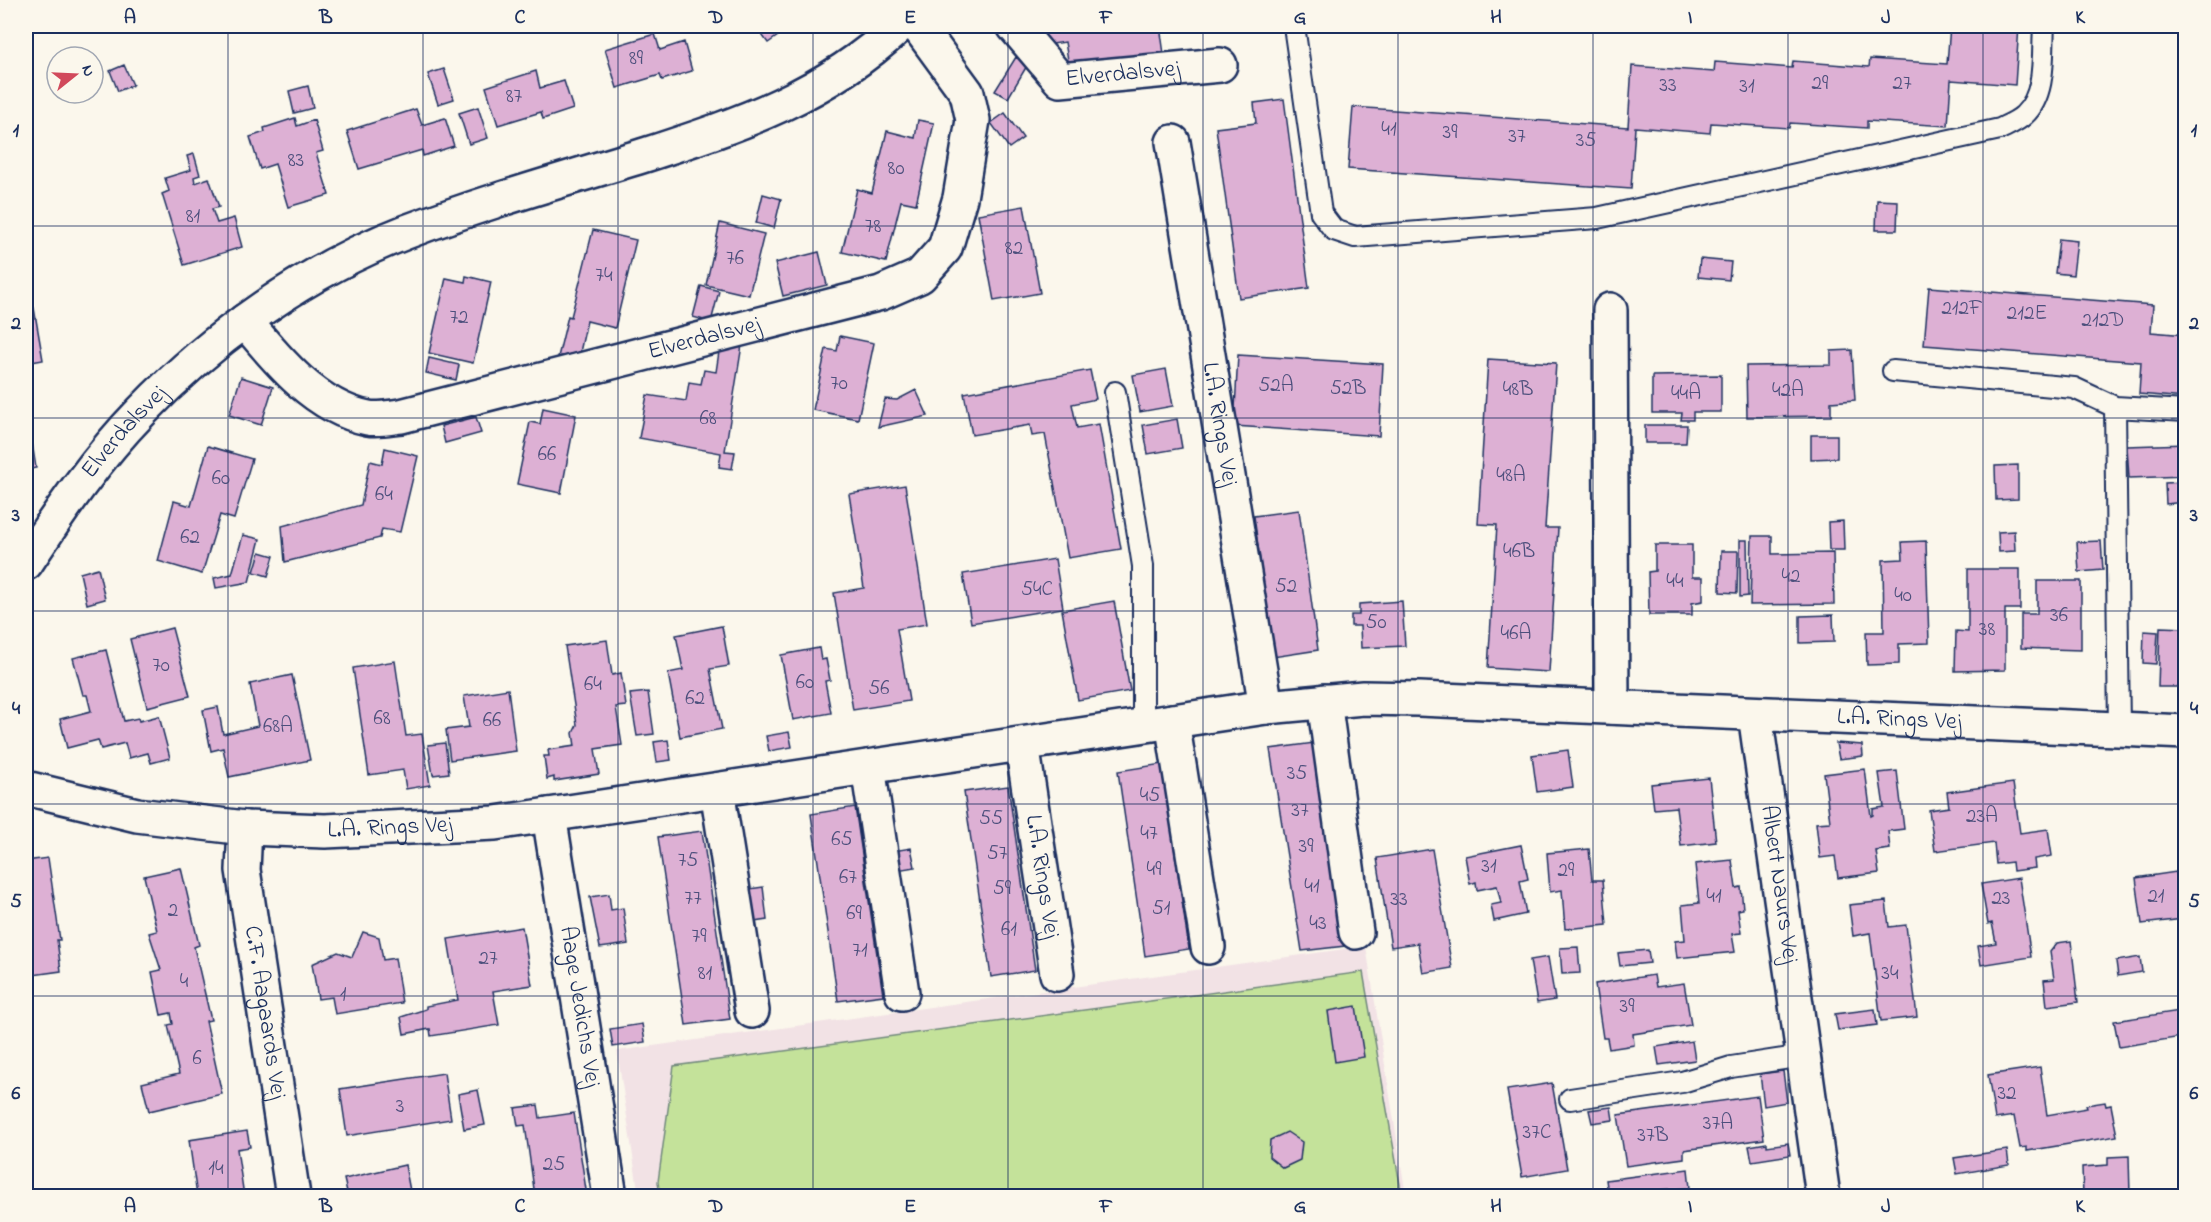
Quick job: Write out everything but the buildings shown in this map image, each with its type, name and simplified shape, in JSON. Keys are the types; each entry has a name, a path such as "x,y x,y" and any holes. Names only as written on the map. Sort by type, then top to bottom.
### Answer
{"street":[{"name":"Elverdalsvej","path":"26,563 92,468 141,412 196,361 245,321 326,270 405,232 741,124 808,92 873,50 899,26"},
{"name":"Elverdalsvej","path":"245,321 268,349 308,387 335,408 370,419 401,416 881,293 920,276 945,248 960,198 974,120 967,93 918,26"},
{"name":"Elverdalsvej","path":"1014,26 1060,80 1220,64"},
{"name":"L.A. Rings Vej","path":"1173,142 1266,707"},
{"path":"1610,310 1612,707"},
{"name":"L.A. Rings Vej","path":"26,788 137,815 245,828 325,831 495,824 1158,723 1324,701 1419,699 2186,732"},
{"path":"1324,701 1356,932"},
{"name":"Albert Naurs Vej","path":"1755,714 1823,1197"},
{"path":"1158,723 1208,947"},
{"name":"L.A. Rings Vej","path":"1022,744 1057,974"},
{"name":"L.A. Rings Vej","path":"26,764 62,795"},
{"path":"868,767 902,993"},
{"path":"717,790 752,1011"},
{"name":"Aage Jedichs Vej","path":"549,815 610,1197"},
{"name":"C.F. Aagaards Vej","path":"245,828 243,870 293,1197"}],"lane":[{"path":"1294,26 1321,213 1334,230 1355,237 1597,218 2000,129 2025,115 2036,96 2041,76 2044,26"},
{"path":"1893,371 2074,388 2115,407 2186,411"},
{"path":"1115,392 1143,566 1158,723"},
{"path":"2115,407 2119,729"},
{"path":"1570,1099 1682,1082 1731,1067 1803,1056"}],"shaded area":[{"path":"1366,946 1406,1196 639,1196 617,1051"}],"green space":[{"path":"1363,972 1402,1196 660,1196 658,1182 674,1066"}]}
